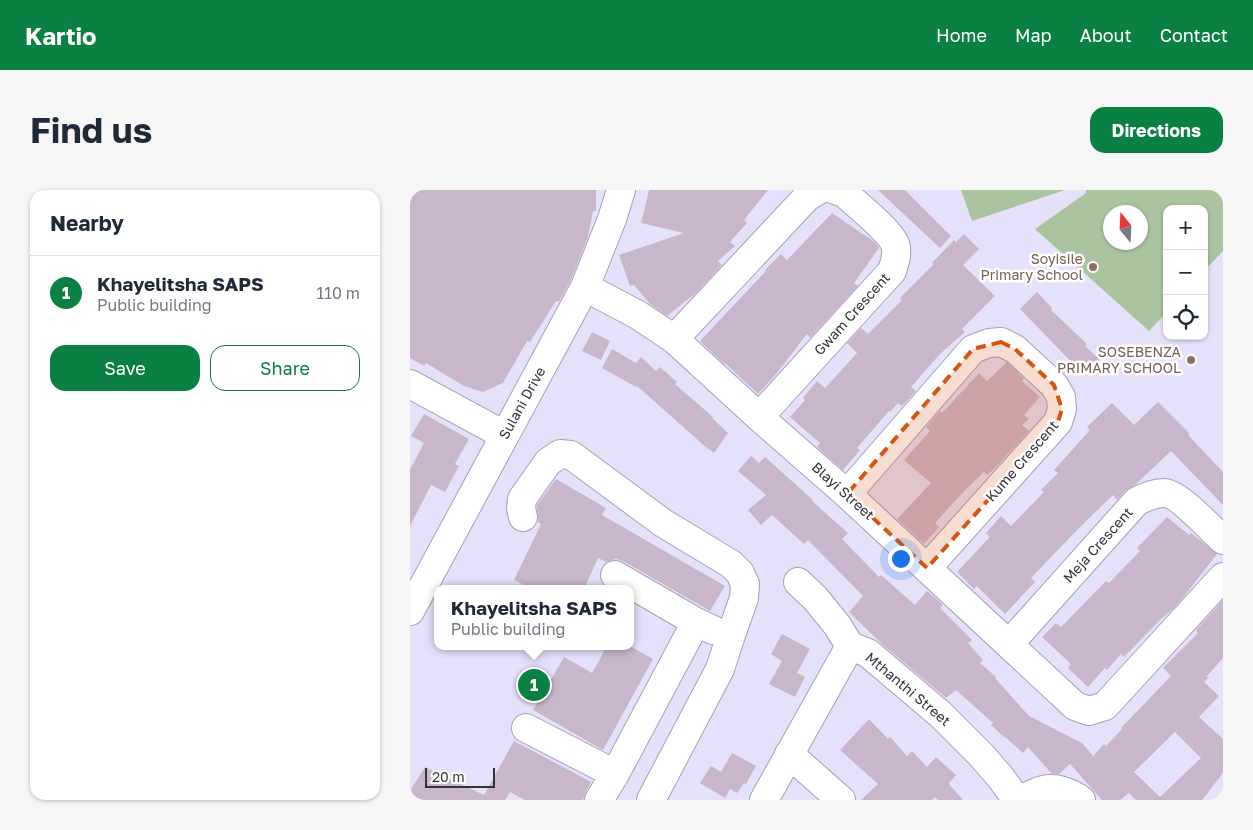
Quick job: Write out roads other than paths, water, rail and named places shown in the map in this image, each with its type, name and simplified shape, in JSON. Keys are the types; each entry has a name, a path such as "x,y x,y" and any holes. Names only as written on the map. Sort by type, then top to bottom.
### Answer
{"street":[{"name":"Sulani Drive","path":"410,611 585,287 612,219 621,190"},
{"path":"674,339 807,197 818,190"},
{"name":"Gwam Crescent","path":"759,417 892,271 896,258 895,244 888,233 844,193 835,190"},
{"name":"Blayi Street","path":"585,287 638,315 674,339 847,494 1075,706 1089,711 1105,706 1223,577"},
{"name":"Kume Crescent","path":"847,494 974,349 989,343 1001,342 1015,348 1048,378 1054,384 1061,397 1062,409 1058,422 927,568"},
{"path":"410,384 504,435"},
{"path":"523,517 522,499 548,462 560,454 571,455 663,523 731,564 740,573 745,584 744,598 720,669 652,800"},
{"name":"Meja Crescent","path":"1009,644 1138,501 1153,494 1166,493 1178,498 1223,540"},
{"path":"614,575 631,585"},
{"name":"Mthanthi Street","path":"798,582 815,598 837,625 850,646 868,654 940,714 982,756 1019,800 1042,790 1057,789 1074,794 1081,800"},
{"path":"634,586 696,622 730,638"},
{"path":"599,800 632,743 696,622"},
{"path":"764,800 850,646"},
{"path":"526,728 615,774"},
{"path":"632,743 671,763"},
{"path":"789,754 841,800"}],"place":[{"name":"Soyisile Primary School","path":"1093,267"},
{"name":"SOSEBENZA PRIMARY SCHOOL","path":"1191,360"},
{"name":"Khayelitsha SAPS","path":"534,685"}]}
